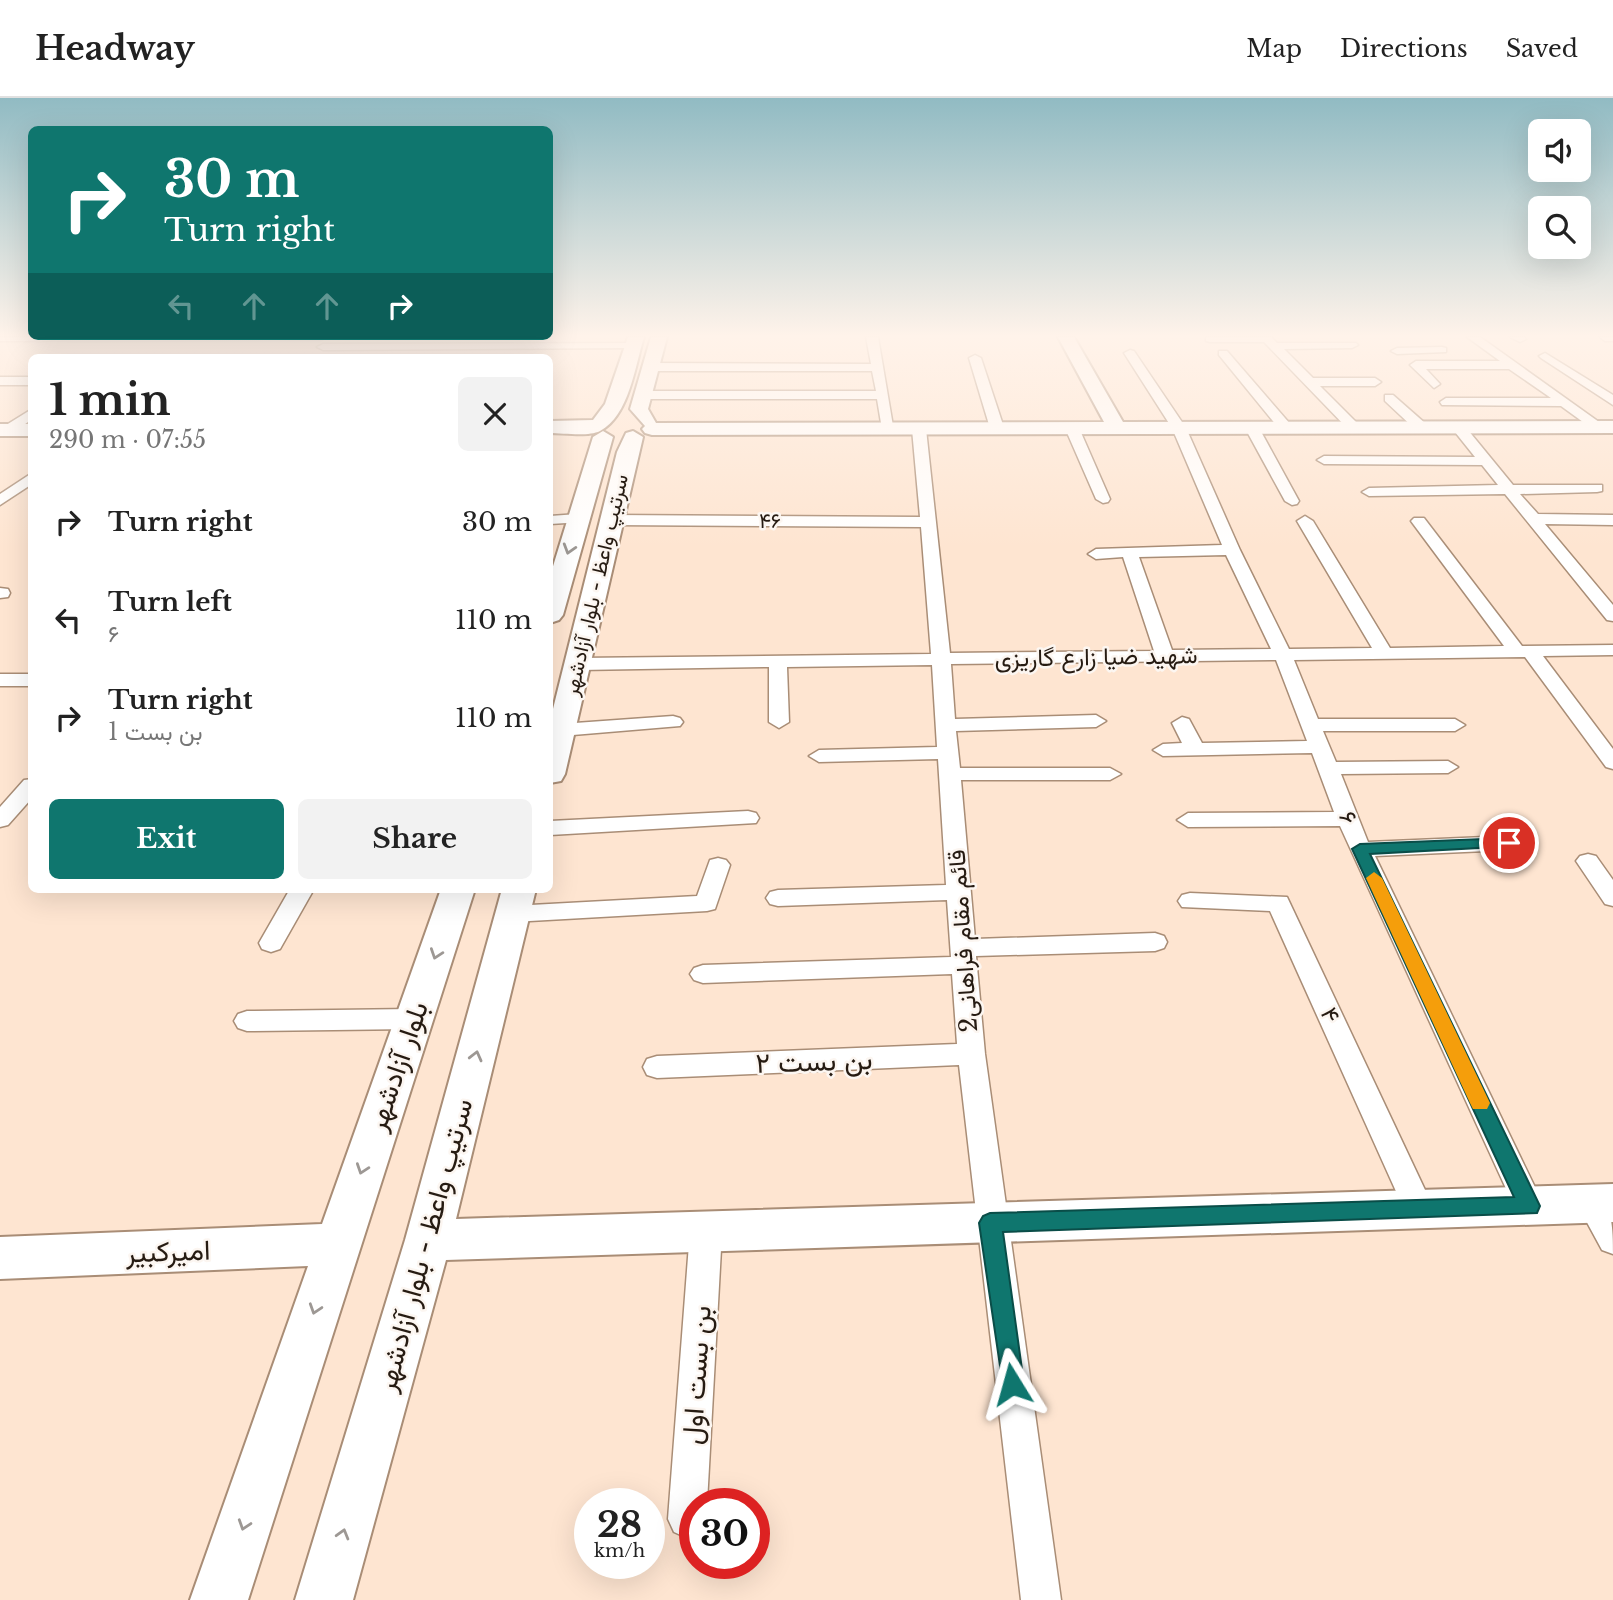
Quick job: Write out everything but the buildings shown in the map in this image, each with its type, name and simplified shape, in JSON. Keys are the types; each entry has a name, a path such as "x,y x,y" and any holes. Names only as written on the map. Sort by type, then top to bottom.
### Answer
{"main road":[{"name":"سرتیپ واعظ - بلوار آزادشهر","path":"553,589 578,519 599,428 613,407"},
{"name":"سرتیپ واعظ - بلوار آزادشهر","path":"553,762 579,664 627,452 644,429 640,407"},
{"path":"1105,407 1117,428"},
{"path":"553,427 1606,427"},
{"path":"4,430 28,430"},
{"name":"بلوار آزادشهر","path":"337,1244 457,893"},
{"name":"سرتیپ واعظ - بلوار آزادشهر","path":"324,1600 428,1240 516,902"},
{"path":"428,1240 1529,1206 1606,1215"},
{"path":"219,1600 337,1244"},
{"name":"امیرکبیر","path":"0,1258 337,1244"}],"street":[{"path":"885,407 889,429"},
{"path":"990,407 997,428"},
{"name":"۶","path":"1165,407 1179,428 1232,550 1283,655 1360,849 1529,1206"},
{"path":"1268,407 1286,428"},
{"path":"1335,407 1354,427"},
{"path":"1399,407 1421,427"},
{"path":"1573,407 1606,427"},
{"path":"4,430 28,415"},
{"path":"1458,427 1613,616"},
{"path":"1072,428 1102,499"},
{"path":"1252,428 1292,501"},
{"name":"2قائم مقام فراهانی","path":"919,429 941,659 971,1055 990,1223 1041,1600"},
{"path":"1324,460 1485,461"},
{"path":"2,498 28,480"},
{"path":"1368,492 1597,488"},
{"path":"553,520 578,519"},
{"path":"1533,519 1613,520"},
{"name":"۴۶","path":"612,520 929,522"},
{"path":"1305,521 1384,653"},
{"path":"1419,522 1613,764"},
{"path":"1096,554 1232,550"},
{"path":"1129,552 1165,656"},
{"name":"شهید ضیا زارع گاریزی","path":"579,664 1613,650"},
{"path":"778,661 779,722"},
{"path":"0,680 28,680"},
{"path":"946,724 1096,721"},
{"path":"561,730 673,722"},
{"path":"1182,723 1195,749"},
{"path":"1163,750 1319,747 1455,725"},
{"path":"1319,747 1448,767"},
{"path":"820,756 1110,774"},
{"path":"0,820 24,801"},
{"path":"553,828 748,818"},
{"path":"1188,820 1348,819"},
{"path":"1360,849 1509,843"},
{"path":"1588,861 1613,898"},
{"path":"516,902 707,903 718,865"},
{"path":"778,898 959,892"},
{"path":"271,943 301,893"},
{"name":"۴","path":"1190,901 1279,903 1419,1209"},
{"path":"703,974 1155,942"},
{"path":"247,1021 413,1019"},
{"name":"بن بست ۲","path":"657,1068 971,1055"},
{"name":"بن بست اول","path":"689,1488 706,1231"}],"slow traffic":[{"path":"1374,878 1480,1103"}],"route":[{"path":"1012,1384 990,1223 1529,1206 1360,849 1509,843"}]}
